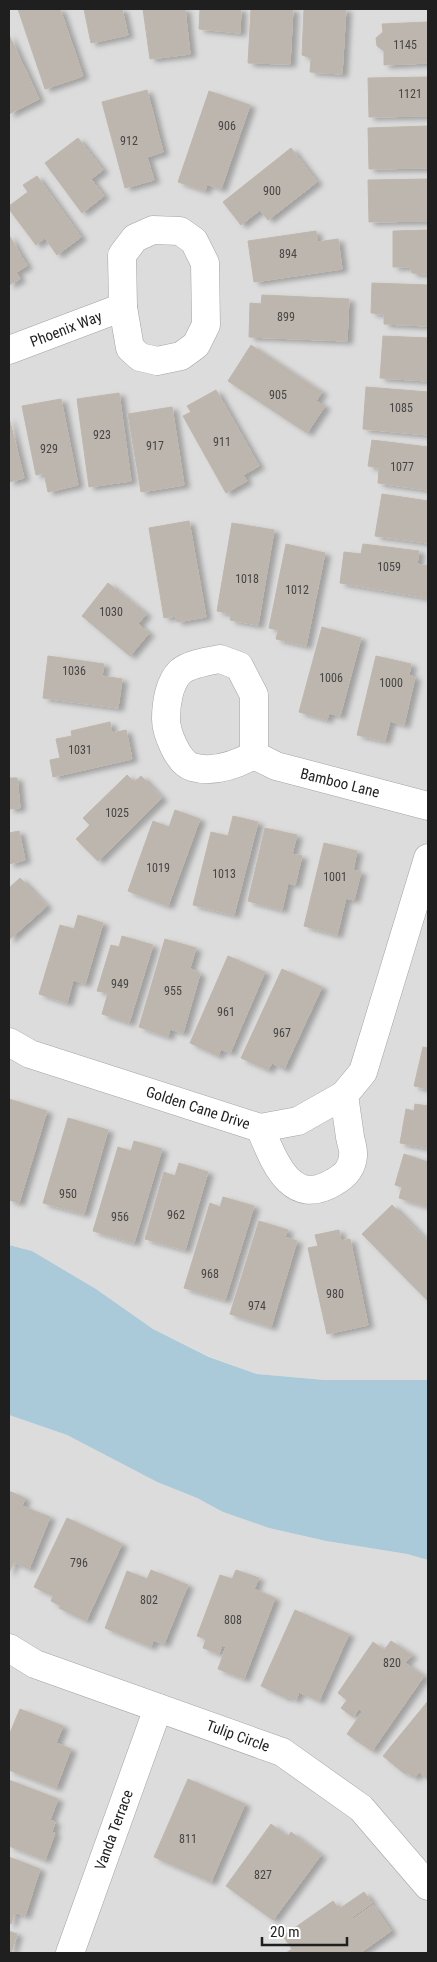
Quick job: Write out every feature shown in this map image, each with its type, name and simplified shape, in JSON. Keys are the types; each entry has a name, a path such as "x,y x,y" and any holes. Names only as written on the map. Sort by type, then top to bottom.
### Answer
{"street":[{"name":"Phoenix Way","path":"153,230 180,231 194,241 205,262 206,325 196,345 181,356 157,362 140,357 130,348 123,307 122,255 135,238 153,230"},
{"name":"Phoenix Way","path":"9,350 123,307"},
{"name":"Bamboo Lane","path":"254,755 276,766 428,806"},
{"name":"Golden Cane Drive","path":"9,1042 30,1054 260,1128 298,1121 344,1095 363,1072 428,858"},
{"path":"260,1128 274,1160 288,1181 304,1191 326,1187 341,1178 351,1168 354,1154 344,1095"},
{"name":"Tulip Circle","path":"9,1648 35,1664 282,1752 361,1808 428,1886"},
{"name":"Vanda Terrace","path":"70,1953 158,1708"}],"shaded area":[{"path":"9,9 428,9 428,1380 325,1380 257,1374 210,1357 153,1329 96,1289 32,1251 9,1245"},
{"path":"9,1415 67,1435 157,1482 197,1498 223,1512 269,1528 326,1541 407,1554 428,1560 428,1953 9,1953"}],"water":[{"path":"9,1245 32,1251 96,1289 153,1329 209,1357 257,1374 325,1380 428,1380 428,1560 407,1554 326,1541 269,1528 223,1512 197,1498 157,1482 67,1435 9,1415"}],"building":[{"path":"18,9 60,9 83,76 45,89"},
{"path":"84,9 122,9 128,35 91,43"},
{"path":"143,9 185,9 190,54 150,59"},
{"path":"200,9 241,9 240,33 199,29"},
{"path":"251,9 293,9 290,64 248,63"},
{"path":"304,9 346,9 342,74 310,72 311,58 302,55"},
{"path":"428,22 428,63 384,65 384,51 377,46 376,38 383,32 382,24"},
{"path":"9,35 39,99 9,114"},
{"path":"428,77 428,116 369,117 368,78"},
{"path":"147,90 163,152 147,157 154,180 125,188 102,102"},
{"path":"209,91 250,105 221,189 207,184 205,191 178,182"},
{"path":"428,126 428,168 369,169 368,128"},
{"path":"78,138 103,170 91,179 104,196 82,213 45,163"},
{"path":"291,148 317,182 268,220 260,210 241,225 223,202"},
{"path":"37,176 81,237 57,255 45,238 36,245 9,209 9,206 28,192 23,185"},
{"path":"428,179 428,221 369,222 368,180"},
{"path":"428,230 428,274 412,273 411,267 393,267 393,231"},
{"path":"316,231 317,242 338,239 342,269 254,282 248,241"},
{"path":"9,235 27,266 16,272 20,279 9,285"},
{"path":"372,283 428,285 428,326 384,324 384,314 371,313"},
{"path":"262,295 349,299 347,341 249,337 250,303 261,304"},
{"path":"383,336 428,338 428,381 380,378"},
{"path":"251,345 322,392 316,401 325,406 307,433 228,381"},
{"path":"366,387 428,392 428,435 363,429"},
{"path":"216,390 259,466 243,475 247,481 226,493 183,416 191,412 187,406"},
{"path":"119,393 131,481 89,487 77,399"},
{"path":"61,399 78,485 48,492 44,473 36,475 22,406"},
{"path":"172,407 184,485 141,492 128,414"},
{"path":"9,418 24,478 9,482"},
{"path":"372,440 428,447 428,490 378,483 379,468 368,466"},
{"path":"382,494 428,501 428,543 375,536"},
{"path":"189,521 206,617 177,622 176,616 164,618 149,528"},
{"path":"232,523 274,530 258,625 230,620 231,614 217,611"},
{"path":"286,544 325,553 306,646 276,639 278,630 269,628"},
{"path":"363,544 419,551 417,564 428,566 428,598 340,583 344,552 361,554"},
{"path":"108,583 146,614 138,624 149,633 130,656 82,616"},
{"path":"322,627 361,638 340,716 329,713 327,720 299,712"},
{"path":"48,656 104,664 102,676 122,679 118,708 43,698"},
{"path":"376,656 411,664 409,675 415,677 404,725 390,721 385,741 357,735"},
{"path":"110,722 112,733 126,730 132,759 53,777 50,760 60,758 56,739 72,736 71,731"},
{"path":"127,775 134,782 141,776 162,798 98,861 76,839 90,825 83,818"},
{"path":"9,778 17,778 20,808 9,809"},
{"path":"175,810 200,819 168,906 128,891 153,821 169,827"},
{"path":"233,816 258,822 234,915 193,905 211,832 228,836"},
{"path":"265,828 297,835 292,854 302,856 295,885 288,883 282,910 248,901"},
{"path":"19,831 25,860 9,864 9,833"},
{"path":"324,843 357,851 353,870 361,872 354,900 346,898 337,935 304,926"},
{"path":"20,878 47,906 9,940 9,888"},
{"path":"78,915 103,923 85,984 73,980 67,1003 39,994 60,925 74,929"},
{"path":"122,936 153,945 129,1023 102,1014 108,993 97,991 111,945 119,947"},
{"path":"165,939 196,948 190,968 200,974 183,1033 170,1029 168,1037 139,1027"},
{"path":"228,956 265,972 230,1053 221,1049 218,1056 190,1043"},
{"path":"282,969 322,987 284,1069 272,1063 268,1070 241,1058"},
{"path":"423,1047 428,1048 428,1089 414,1086"},
{"path":"9,1099 47,1111 19,1203 9,1200"},
{"path":"415,1104 428,1106 428,1148 400,1143 406,1109 414,1111"},
{"path":"68,1118 108,1130 84,1214 43,1203"},
{"path":"134,1141 162,1149 134,1243 93,1231 118,1147 131,1151"},
{"path":"404,1154 428,1162 428,1207 399,1198 402,1187 395,1185"},
{"path":"179,1163 208,1172 185,1250 145,1239 164,1172 175,1176"},
{"path":"223,1197 254,1206 225,1300 184,1288 210,1203 220,1207"},
{"path":"392,1205 428,1242 428,1301 362,1234"},
{"path":"259,1221 288,1230 285,1237 297,1241 271,1327 230,1314"},
{"path":"339,1230 341,1241 350,1239 368,1325 327,1334 308,1248 318,1246 315,1235"},
{"path":"9,1491 25,1498 22,1506 50,1517 29,1569 14,1562 9,1573"},
{"path":"67,1518 122,1544 86,1621 59,1608 61,1606 51,1601 53,1596 34,1587"},
{"path":"151,1570 188,1585 164,1644 153,1640 151,1647 105,1628 127,1571 147,1579"},
{"path":"236,1570 259,1578 254,1589 275,1598 244,1679 218,1669 226,1647 222,1645 219,1654 203,1648 206,1639 197,1636 220,1575 232,1579"},
{"path":"295,1610 349,1634 319,1701 299,1692 296,1700 287,1696 286,1698 261,1686"},
{"path":"391,1641 412,1655 405,1663 424,1676 372,1751 347,1734 362,1712 359,1709 353,1717 341,1708 347,1700 338,1693 373,1642 384,1650"},
{"path":"428,1701 428,1780 419,1772 414,1778 406,1772 405,1774 383,1756"},
{"path":"20,1709 63,1726 56,1743 71,1749 56,1788 9,1770 9,1735"},
{"path":"188,1779 245,1804 211,1882 154,1857"},
{"path":"9,1780 58,1799 50,1820 55,1822 52,1832 55,1833 45,1860 9,1846"},
{"path":"271,1824 288,1837 291,1832 321,1855 273,1920 226,1886"},
{"path":"9,1857 40,1869 25,1916 15,1912 11,1924 9,1923"},
{"path":"364,1892 372,1903 352,1917 353,1919 373,1905 391,1931 360,1953 286,1953 292,1949 283,1936 333,1901 339,1909"},
{"path":"9,1931 17,1934 11,1953 9,1953"}]}
